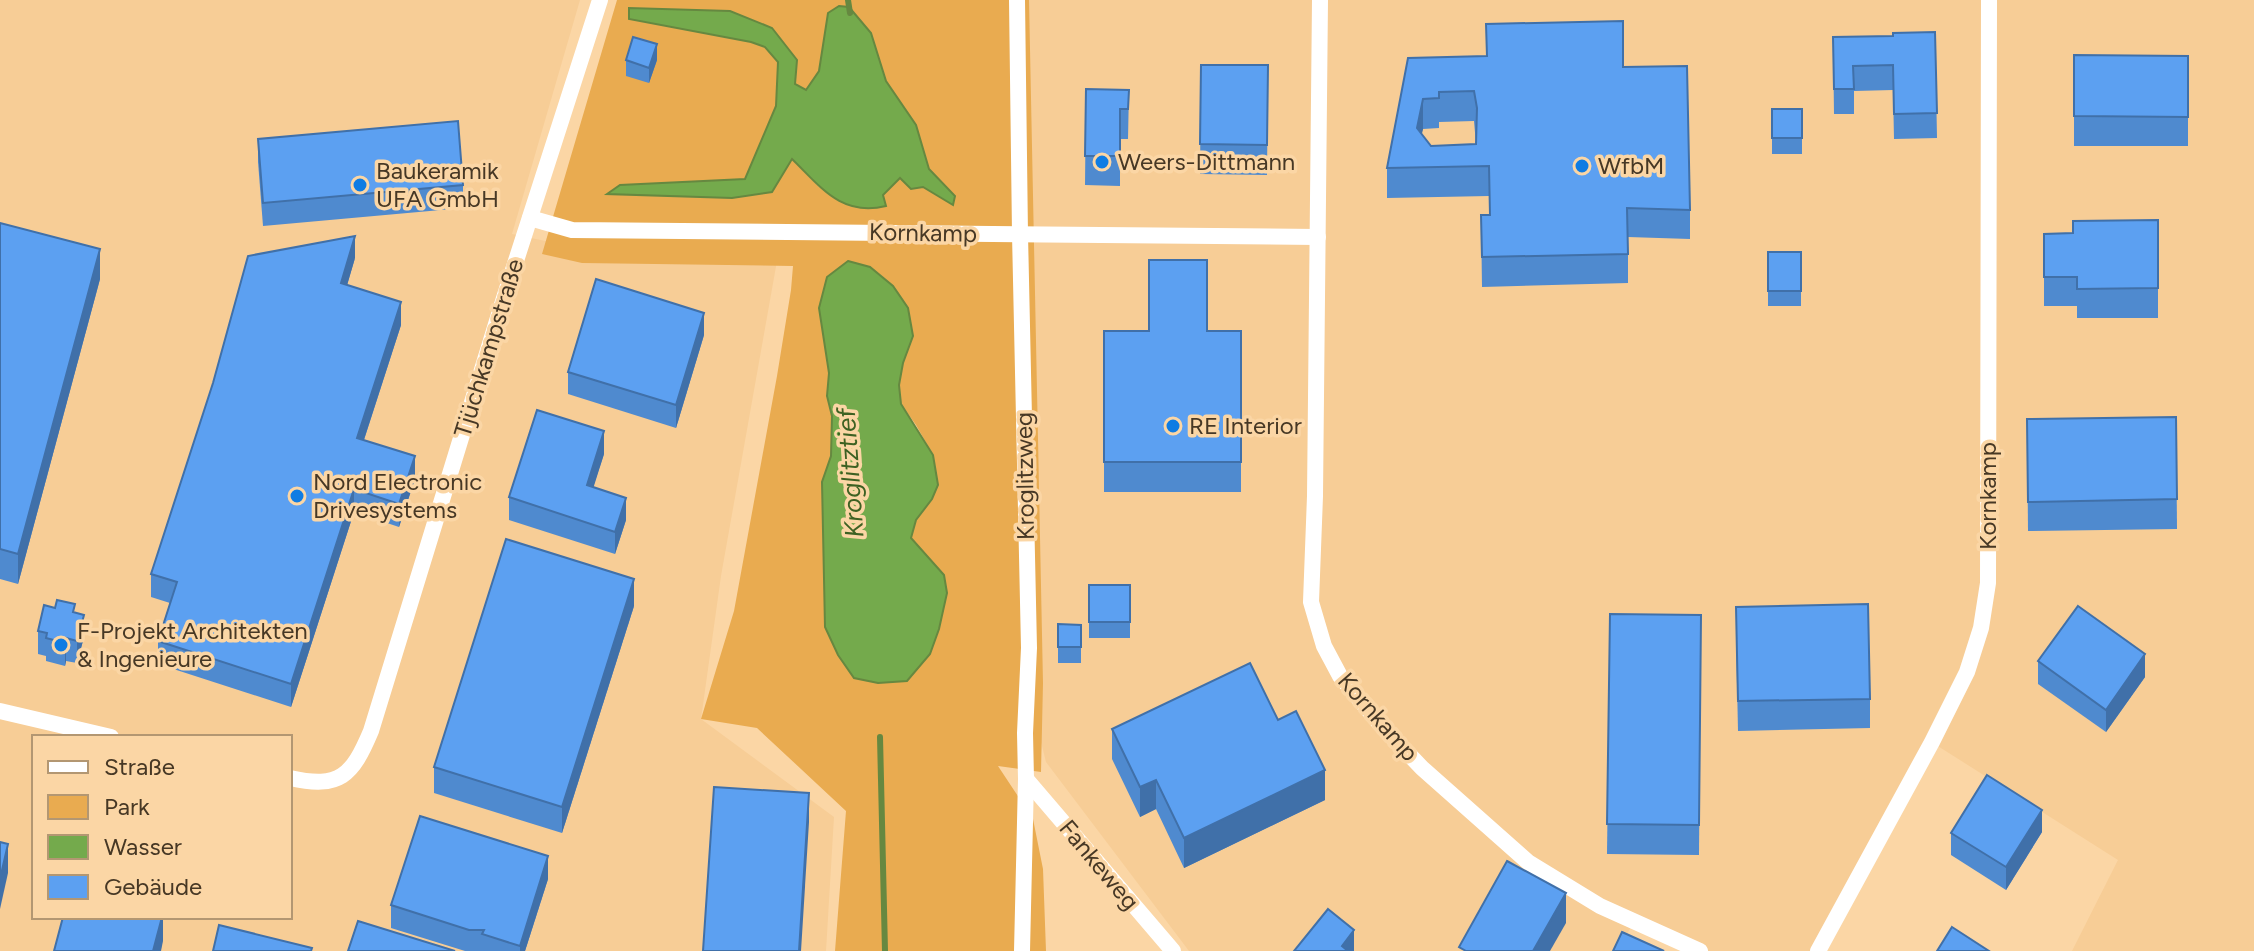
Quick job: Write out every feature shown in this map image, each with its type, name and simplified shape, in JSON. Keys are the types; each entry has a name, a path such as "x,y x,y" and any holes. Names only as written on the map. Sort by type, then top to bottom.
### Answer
{"street":[{"name":"Tjüchkampstraße","path":"292,778 329,782 345,774 360,757 371,731 600,0"},
{"name":"Kroglitzweg","path":"1017,0 1029,648 1022,951"},
{"name":"Kornkamp","path":"1320,0 1315,496 1311,602 1324,646 1340,676 1380,724 1422,768 1528,862 1600,906 1700,951"},
{"name":"Kornkamp","path":"1818,951 1932,742 1967,672 1981,628 1988,583 1989,0"},
{"name":"Kornkamp","path":"530,218 572,230 1318,237"},
{"path":"0,711 102,735"},
{"name":"Fankeweg","path":"1026,779 1173,951"}],"shaded area":[{"path":"0,0 580,0 512,234 555,243 780,244 721,576 701,719 834,817 826,951 0,951"},
{"path":"1017,0 2254,0 2254,951 2072,951 2118,860 1933,743 1818,951 1700,951 1634,921 1618,951 1189,951 1046,762 1035,718"}],"green space":[{"path":"617,0 1029,0 1043,683 1041,772 998,766 1033,819 1043,869 1046,951 835,951 846,811 757,728 701,719 734,611 777,376 793,266 582,263 542,254","holes":["828,13 871,33 886,81 916,125 929,169 952,204 900,178 882,195 886,205 819,187 791,158 772,192 732,198 620,185 745,179 776,106 778,62 765,47 629,19 772,28 795,84 807,90 819,71","848,261 864,266 885,279 903,308 913,336 899,385 901,404 933,455 938,485 916,520 911,538 825,627 822,482 831,456 832,416 827,395 829,373 819,308"]}],"water":[{"path":"839,6 849,7 871,33 886,81 916,125 929,169 955,196 953,205 923,187 911,189 900,178 883,195 886,206 856,207 833,197 792,159 772,192 732,198 607,194 620,185 745,179 776,106 778,62 765,47 629,19 629,8 730,11 772,28 797,60 795,84 806,90 819,71 828,13"},
{"path":"848,261 870,267 893,286 908,308 913,336 899,385 901,404 933,455 938,485 916,520 911,538 944,575 947,593 930,654 907,681 878,683 854,678 838,655 825,627 822,482 831,456 832,416 827,396 829,373 819,308 827,277"}],"building":[{"name":"WfbM","path":"1623,21 1623,67 1687,66 1690,210 1627,208 1628,254 1482,257 1481,215 1490,215 1489,166 1387,168 1408,58 1487,56 1486,24","holes":["1474,91 1476,144 1431,146 1417,128 1423,99 1439,98 1439,92"]},
{"path":"1935,32 1937,113 1894,114 1893,65 1853,66 1854,89 1834,89 1833,37"},
{"path":"633,37 657,44 649,68 626,60"},
{"path":"2074,55 2188,56 2188,117 2074,116"},
{"path":"1201,65 1268,65 1267,145 1200,144"},
{"path":"1086,89 1129,90 1128,109 1120,109 1120,156 1085,156"},
{"path":"1772,109 1802,109 1802,138 1772,138"},
{"name":"Baukeramik UFA GmbH","path":"458,121 463,185 263,203 258,139"},
{"path":"2158,220 2158,288 2077,289 2077,277 2044,277 2044,234 2073,233 2073,221"},
{"path":"0,223 100,249 18,554 0,549"},
{"name":"Nord Electronic Drivesystems","path":"355,236 341,283 401,302 357,438 415,456 399,504 354,489 291,684 158,641 177,582 151,574 213,383 248,256"},
{"path":"1768,252 1801,252 1801,291 1768,291"},
{"name":"RE Interior","path":"1149,260 1207,260 1207,331 1241,331 1241,462 1104,462 1104,331 1149,331"},
{"path":"596,279 704,313 676,405 568,372"},
{"path":"537,410 604,431 587,485 626,498 615,532 509,497"},
{"path":"2176,417 2177,499 2028,502 2027,419"},
{"path":"506,539 634,579 562,807 434,767"},
{"path":"1089,585 1130,585 1130,622 1089,622"},
{"path":"57,600 75,604 73,612 84,615 77,641 66,638 65,643 46,638 47,633 38,631 44,605 55,608"},
{"path":"1868,604 1870,699 1738,701 1736,607"},
{"path":"2078,606 2145,654 2106,710 2038,661"},
{"path":"1610,614 1701,615 1699,825 1607,824"},
{"path":"1058,624 1081,625 1081,647 1058,647"},
{"path":"1250,663 1278,720 1296,711 1325,770 1184,838 1156,780 1140,787 1112,729"},
{"path":"1987,775 2042,810 2006,867 1951,833"},
{"path":"714,787 809,793 799,951 703,951"},
{"path":"420,816 548,856 520,946 482,934 484,930 469,930 391,905"},
{"path":"0,842 8,844 0,879"},
{"path":"1507,861 1566,893 1533,951 1466,951 1459,947"},
{"path":"1328,909 1354,930 1342,946 1348,951 1294,951"},
{"path":"62,919 161,919 153,951 54,951"},
{"path":"358,921 455,951 348,951"},
{"path":"219,925 312,948 311,951 213,951"},
{"path":"1952,927 1989,951 1937,951"},
{"path":"1622,932 1664,951 1613,951"}],"waterway":[{"name":"Kroglitztief","path":"848,0 850,13"},
{"name":"Kroglitztief","path":"880,737 885,951"}],"place":[{"name":"Weers-Dittmann","path":"1102,162"},
{"name":"WfbM","path":"1582,166"},
{"name":"Baukeramik UFA GmbH","path":"360,185"},
{"name":"RE Interior","path":"1173,426"},
{"name":"Nord Electronic Drivesystems","path":"297,496"},
{"name":"F-Projekt Architekten & Ingenieure","path":"61,645"}]}
